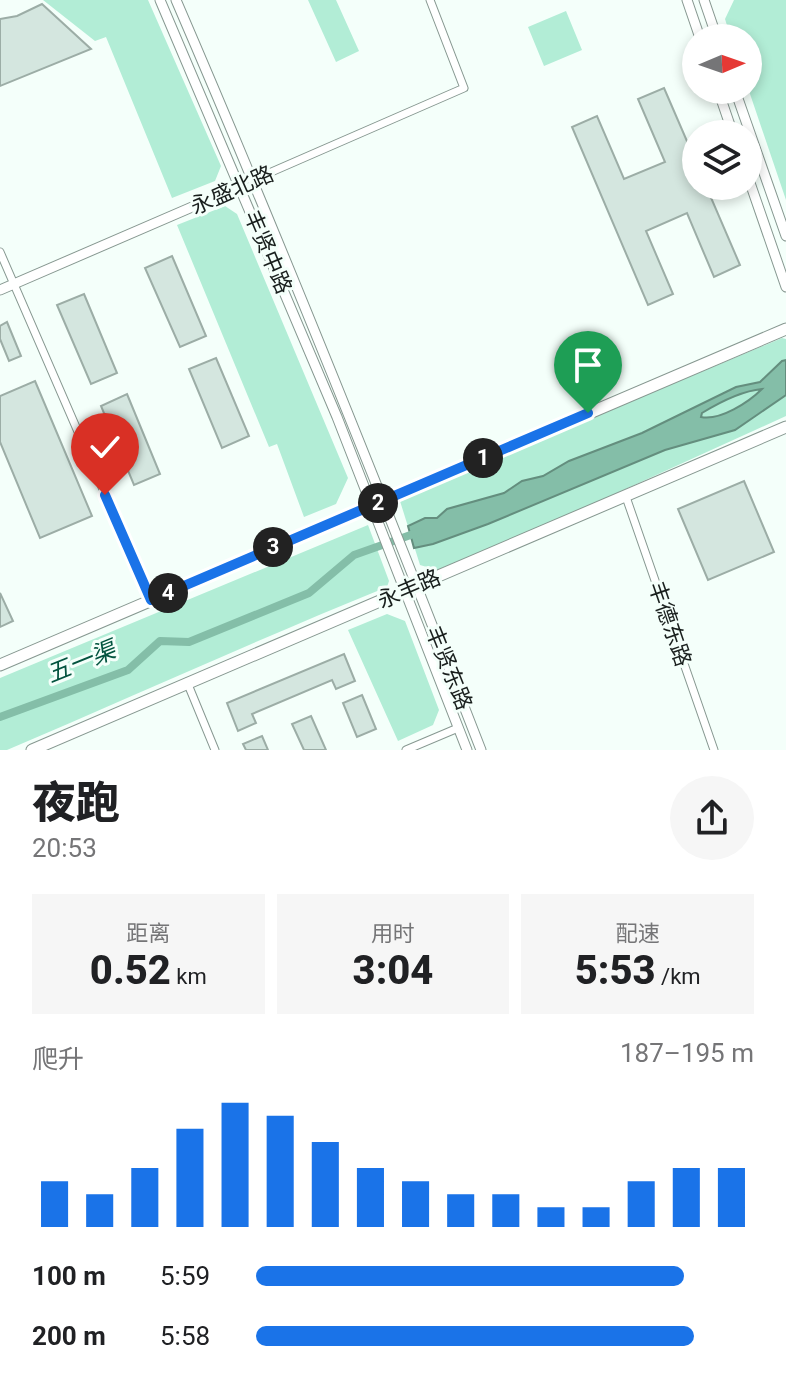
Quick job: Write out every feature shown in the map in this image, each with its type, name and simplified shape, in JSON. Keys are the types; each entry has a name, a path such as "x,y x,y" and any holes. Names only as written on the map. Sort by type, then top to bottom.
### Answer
{"main road":[{"path":"0,665 786,329"},
{"name":"永丰路","path":"32,750 786,427"}],"street":[{"name":"丰贤中路","path":"160,0 378,502"},
{"name":"丰贤中路","path":"176,0 253,180 378,502"},
{"name":"永盛北路","path":"0,290 464,88 430,0"},
{"path":"687,0 695,24"},
{"path":"704,0 712,24"},
{"path":"740,104 786,236"},
{"path":"756,200 786,287"},
{"path":"0,252 151,600"},
{"name":"丰德东路","path":"626,497 714,750"},
{"path":"378,502 411,588"},
{"name":"丰贤东路","path":"411,588 467,750"},
{"name":"丰贤东路","path":"411,588 481,750"},
{"path":"187,682 215,750"},
{"path":"406,750 458,728"}],"shaded area":[{"path":"43,0 148,0 221,166 215,181 172,198 106,37 95,41"},
{"path":"308,0 336,0 359,51 336,62"},
{"path":"734,0 786,0 786,200 762,129 762,120 759,120 753,104 762,104 762,24 727,24 725,19"},
{"path":"566,11 582,50 544,66 528,27"},
{"path":"225,206 237,214 348,478 336,504 304,517 277,444 269,447 177,225"},
{"path":"782,338 786,339 786,416 586,507 437,570 420,565 400,501 417,491"},
{"path":"786,360 786,395 735,430 665,450 488,524 414,548 408,526 425,518 437,518 447,509 504,493 522,481 543,476 569,461 642,433 736,387 760,382","holes":["762,389 742,405 725,413 701,417 702,413 731,398"]},
{"path":"368,525 389,581 387,587 7,750 0,750 0,678"},
{"path":"387,614 405,621 439,710 433,725 398,741 348,630"}],"building":[{"path":"42,4 91,49 0,86 0,19 17,16"},
{"path":"664,88 682,130 682,200 712,200 740,265 714,277 687,213 646,231 673,294 648,305 572,127 597,116 624,179 665,162 638,99"},
{"path":"172,256 206,336 180,347 145,268"},
{"path":"84,294 117,373 91,384 57,305"},
{"path":"7,322 21,356 9,361 0,339 0,326"},
{"path":"216,358 249,436 222,448 189,369"},
{"path":"35,381 92,516 40,538 0,442 0,396"},
{"path":"127,394 160,474 134,485 101,406"},
{"path":"744,481 774,552 708,580 678,509"},
{"path":"0,593 13,621 0,627"},
{"path":"344,654 355,681 336,689 332,680 252,714 256,723 238,731 227,703"},
{"path":"362,695 376,729 357,737 343,703"},
{"path":"311,716 326,750 304,750 292,724"},
{"path":"262,736 268,750 246,750 243,744"}],"waterway":[{"name":"五一渠","path":"0,717 128,670 160,641 189,642 309,593 354,555 419,532"}],"route":[{"path":"105,495 151,600 588,413"}]}
